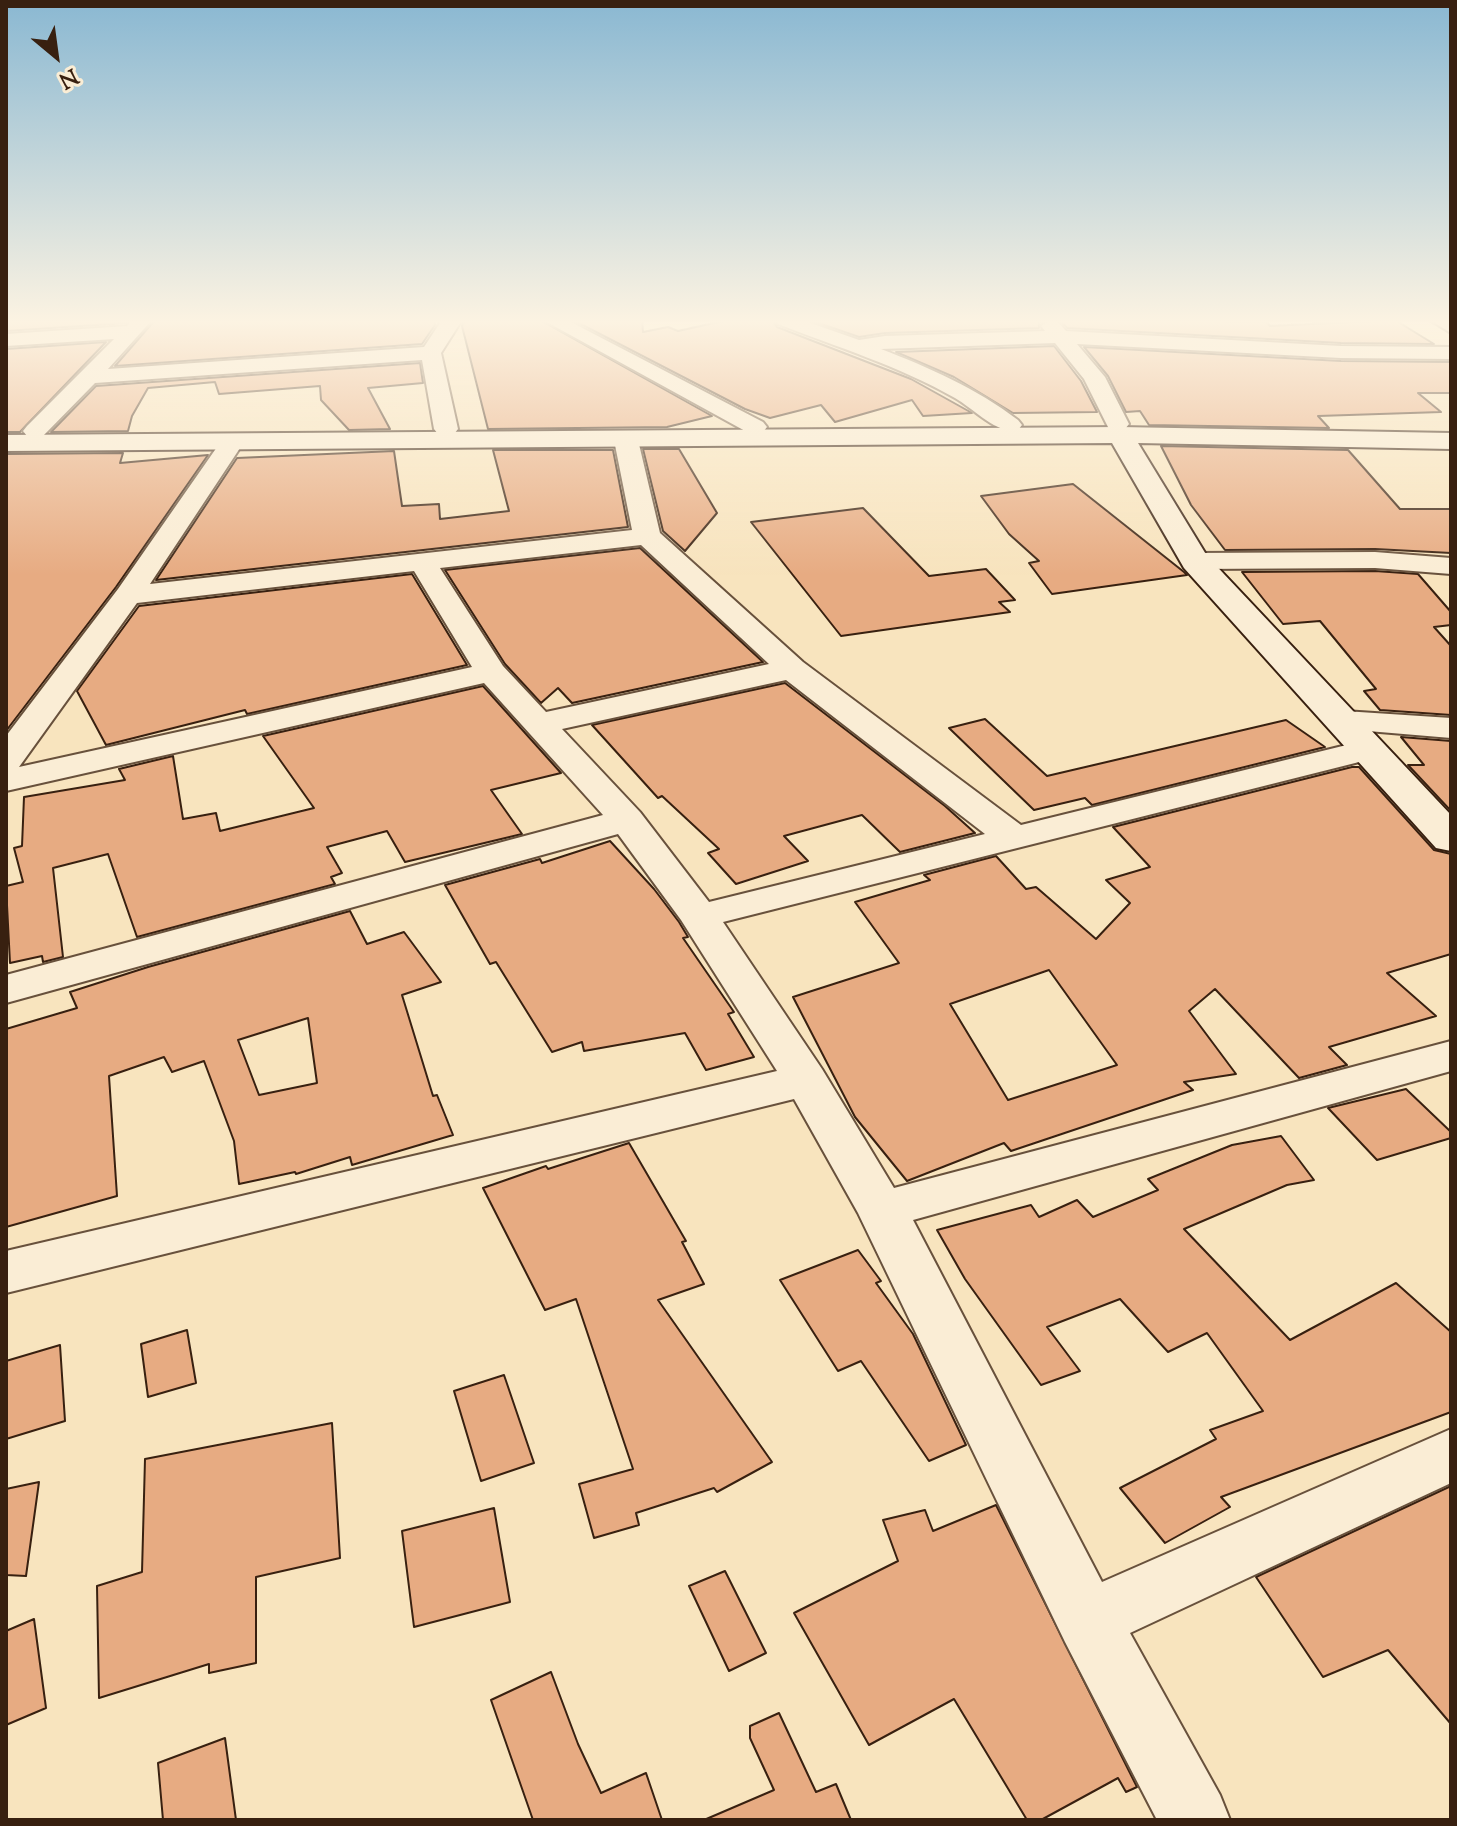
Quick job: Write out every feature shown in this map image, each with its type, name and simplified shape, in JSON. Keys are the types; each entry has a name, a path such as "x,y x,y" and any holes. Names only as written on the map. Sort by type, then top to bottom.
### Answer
{"main road":[{"path":"6,443 626,440 1010,425 1451,441"},
{"path":"6,431 755,427 861,432 1451,430"},
{"path":"1118,430 1195,561 1451,839"}],"street":[{"path":"35,431 59,405"},
{"path":"441,405 446,429"},
{"path":"714,405 755,427"},
{"path":"986,405 1010,425"},
{"path":"1107,405 1118,430"},
{"path":"626,440 647,536 792,669 1013,837"},
{"path":"9,751 128,595 232,442"},
{"path":"128,595 647,536"},
{"path":"421,560 491,672 627,820 699,916 806,1080 882,1210 1088,1620 1195,1820"},
{"path":"1195,561 1375,560 1451,566"},
{"path":"539,724 792,669"},
{"path":"6,780 491,672"},
{"path":"1344,721 1451,728"},
{"path":"699,916 1367,750"},
{"path":"6,989 627,820"},
{"path":"882,1210 1451,1056"},
{"path":"6,1272 806,1080"},
{"path":"1088,1620 1451,1455"}],"building":[{"path":"6,405 46,405 20,432 6,432"},
{"path":"77,405 138,405 128,431 51,432"},
{"path":"326,405 377,405 390,429 349,430"},
{"path":"482,405 693,405 712,416 667,427 488,429"},
{"path":"738,405 820,405 770,418"},
{"path":"821,405 894,405 835,422"},
{"path":"916,405 958,405 972,413 923,416"},
{"path":"1000,405 1093,405 1097,412 1013,413"},
{"path":"1123,405 1433,405 1441,412 1318,416 1329,428 1149,425 1140,411 1126,412"},
{"path":"1161,446 1348,450 1400,509 1451,509 1451,553 1375,549 1225,550 1191,505"},
{"path":"643,449 679,449 717,513 685,551 663,531"},
{"path":"493,450 613,450 628,527 156,580 237,458 394,451 402,506 439,504 440,519 509,511"},
{"path":"123,453 120,463 208,455 116,587 6,731 6,454"},
{"path":"1073,484 1187,575 1052,594 1029,563 1039,561 1009,534 981,496"},
{"path":"863,508 929,576 986,569 1015,600 999,602 1010,612 841,636 751,522"},
{"path":"640,548 763,662 572,703 558,688 541,703 505,664 445,570"},
{"path":"1375,571 1418,574 1451,612 1451,625 1434,627 1451,646 1451,715 1380,710 1364,691 1376,689 1320,621 1283,624 1242,572"},
{"path":"412,574 467,665 247,714 245,710 106,745 77,691 139,606"},
{"path":"785,683 945,806 975,833 900,852 862,815 784,836 808,861 736,884 708,853 719,849 662,796 658,798 592,725"},
{"path":"483,686 561,773 491,790 522,834 405,862 387,831 327,847 342,873 331,877 335,884 137,937 108,854 53,868 63,957 43,962 42,956 10,963 6,886 23,882 14,848 22,846 24,797 125,780 119,769 173,756 183,819 216,813 220,831 314,808 263,736"},
{"path":"985,719 1047,776 1286,720 1325,747 1092,805 1085,798 1034,810 949,728"},
{"path":"1401,737 1451,741 1451,811 1408,765 1424,765"},
{"path":"1359,767 1434,850 1451,854 1451,954 1387,973 1436,1016 1329,1047 1347,1065 1299,1078 1215,989 1189,1011 1236,1074 1184,1082 1193,1090 1011,1151 1004,1143 907,1181 855,1117 793,997 899,963 855,902 930,880 924,875 996,856 1026,889 1036,887 1096,939 1130,903 1106,880 1150,867 1113,827","holes":["1049,970 1117,1065 1008,1100 950,1004"]},
{"path":"610,841 679,922 688,937 683,938 734,1012 728,1014 754,1057 706,1070 685,1033 584,1051 582,1042 552,1052 496,962 490,964 445,885 540,859 542,863"},
{"path":"350,911 367,944 404,932 441,982 402,995 433,1096 437,1095 453,1135 352,1165 350,1157 296,1174 239,1184 234,1141 204,1061 172,1072 164,1057 109,1076 117,1196 6,1227 6,1029 77,1008 70,992","holes":["308,1018 317,1083 259,1095 238,1040"]},
{"path":"1406,1089 1451,1132 1451,1138 1377,1160 1328,1108"},
{"path":"1281,1136 1314,1180 1287,1185 1184,1229 1290,1340 1396,1283 1451,1332 1451,1412 1221,1497 1230,1507 1165,1543 1120,1488 1216,1439 1210,1430 1263,1411 1207,1333 1168,1352 1120,1299 1047,1327 1080,1371 1041,1385 965,1279 937,1230 1031,1205 1039,1217 1077,1200 1093,1217 1158,1190 1148,1179 1232,1145"},
{"path":"629,1143 686,1241 682,1242 704,1284 658,1300 772,1462 717,1492 714,1488 636,1513 639,1525 594,1538 579,1484 633,1469 576,1299 545,1310 483,1188 546,1166 548,1169"},
{"path":"858,1250 881,1281 876,1283 913,1334 966,1445 929,1461 861,1361 838,1371 780,1280"},
{"path":"187,1330 196,1383 148,1397 141,1344"},
{"path":"60,1345 65,1421 6,1439 6,1361"},
{"path":"504,1375 534,1463 481,1481 454,1391"},
{"path":"332,1423 340,1558 256,1577 256,1663 209,1673 209,1664 99,1698 97,1586 142,1572 145,1459"},
{"path":"39,1482 26,1576 6,1575 6,1489"},
{"path":"1451,1486 1451,1724 1388,1650 1323,1677 1256,1577"},
{"path":"996,1505 1137,1787 1126,1792 1118,1778 1041,1820 1027,1820 954,1699 869,1745 794,1613 898,1561 883,1520 925,1510 933,1531"},
{"path":"494,1508 510,1602 414,1627 402,1531"},
{"path":"725,1571 766,1653 729,1671 689,1586"},
{"path":"34,1619 46,1708 6,1725 6,1631"},
{"path":"551,1672 578,1744 601,1793 646,1773 662,1820 533,1820 491,1700"},
{"path":"779,1713 816,1792 836,1784 851,1820 704,1820 774,1790 750,1738 750,1726"},
{"path":"225,1738 236,1820 163,1820 158,1763"}]}
